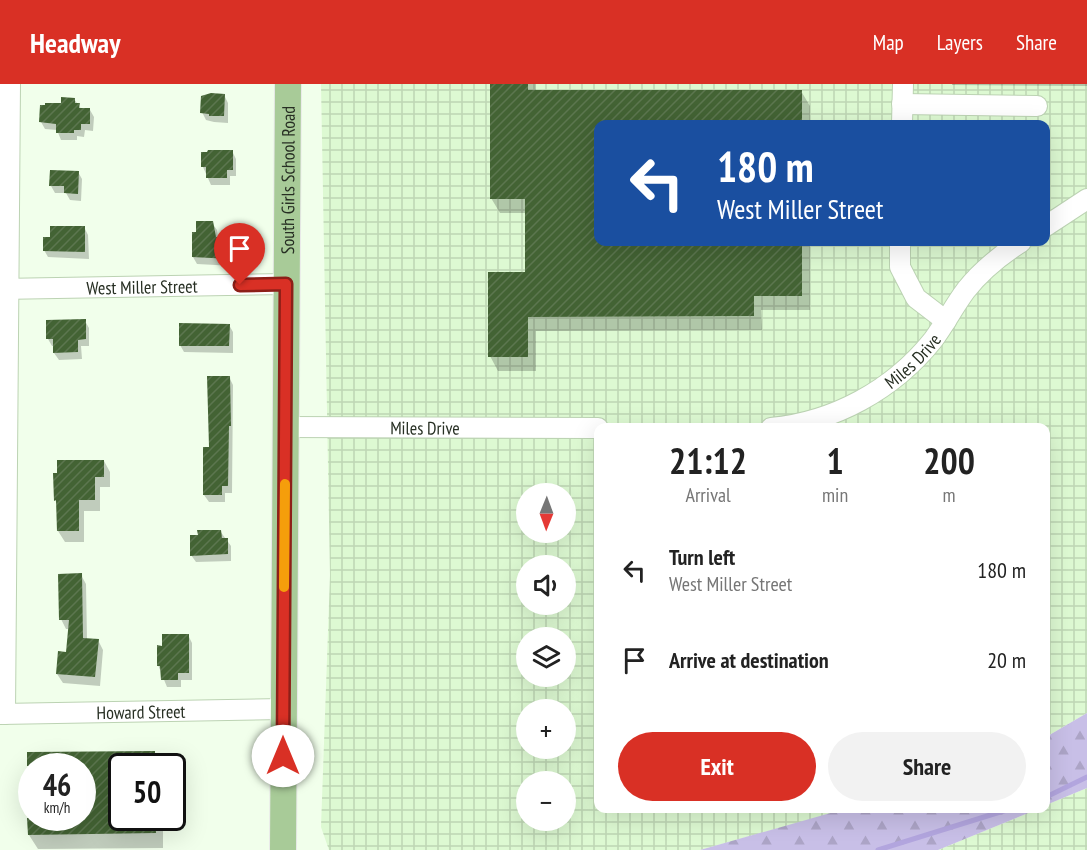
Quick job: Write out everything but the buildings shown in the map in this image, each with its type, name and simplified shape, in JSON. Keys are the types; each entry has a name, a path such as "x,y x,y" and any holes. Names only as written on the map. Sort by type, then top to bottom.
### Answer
{"main road":[{"name":"South Girls School Road","path":"283,850 288,84"}],"street":[{"path":"2,714 4,289 10,84"},
{"path":"902,120 903,84"},
{"path":"902,104 1037,106"},
{"path":"1050,223 1087,199"},
{"path":"900,246 900,267 916,298 946,321"},
{"name":"Miles Drive","path":"801,423 831,415 876,392 921,354 982,272 1016,246"},
{"name":"West Miller Street","path":"4,289 286,284"},
{"name":"Miles Drive","path":"285,427 594,428"},
{"name":"Howard Street","path":"2,714 283,709"}],"shaded area":[{"path":"321,84 1087,84 1087,713 1050,735 1050,423 594,423 594,813 834,813 700,850 329,850 321,827 330,575"},
{"path":"1087,788 1087,850 938,850 1028,813 1050,813 1050,803"}],"green space":[{"path":"1087,713 1087,788 1050,803 1050,735"},
{"path":"830,813 1028,813 938,850 700,850"}],"waterway":[{"path":"1050,795 1087,777"},
{"path":"878,850 997,813"}],"slow traffic":[{"path":"284,587 285,484"}],"route":[{"path":"240,285 286,284 283,756"}]}
